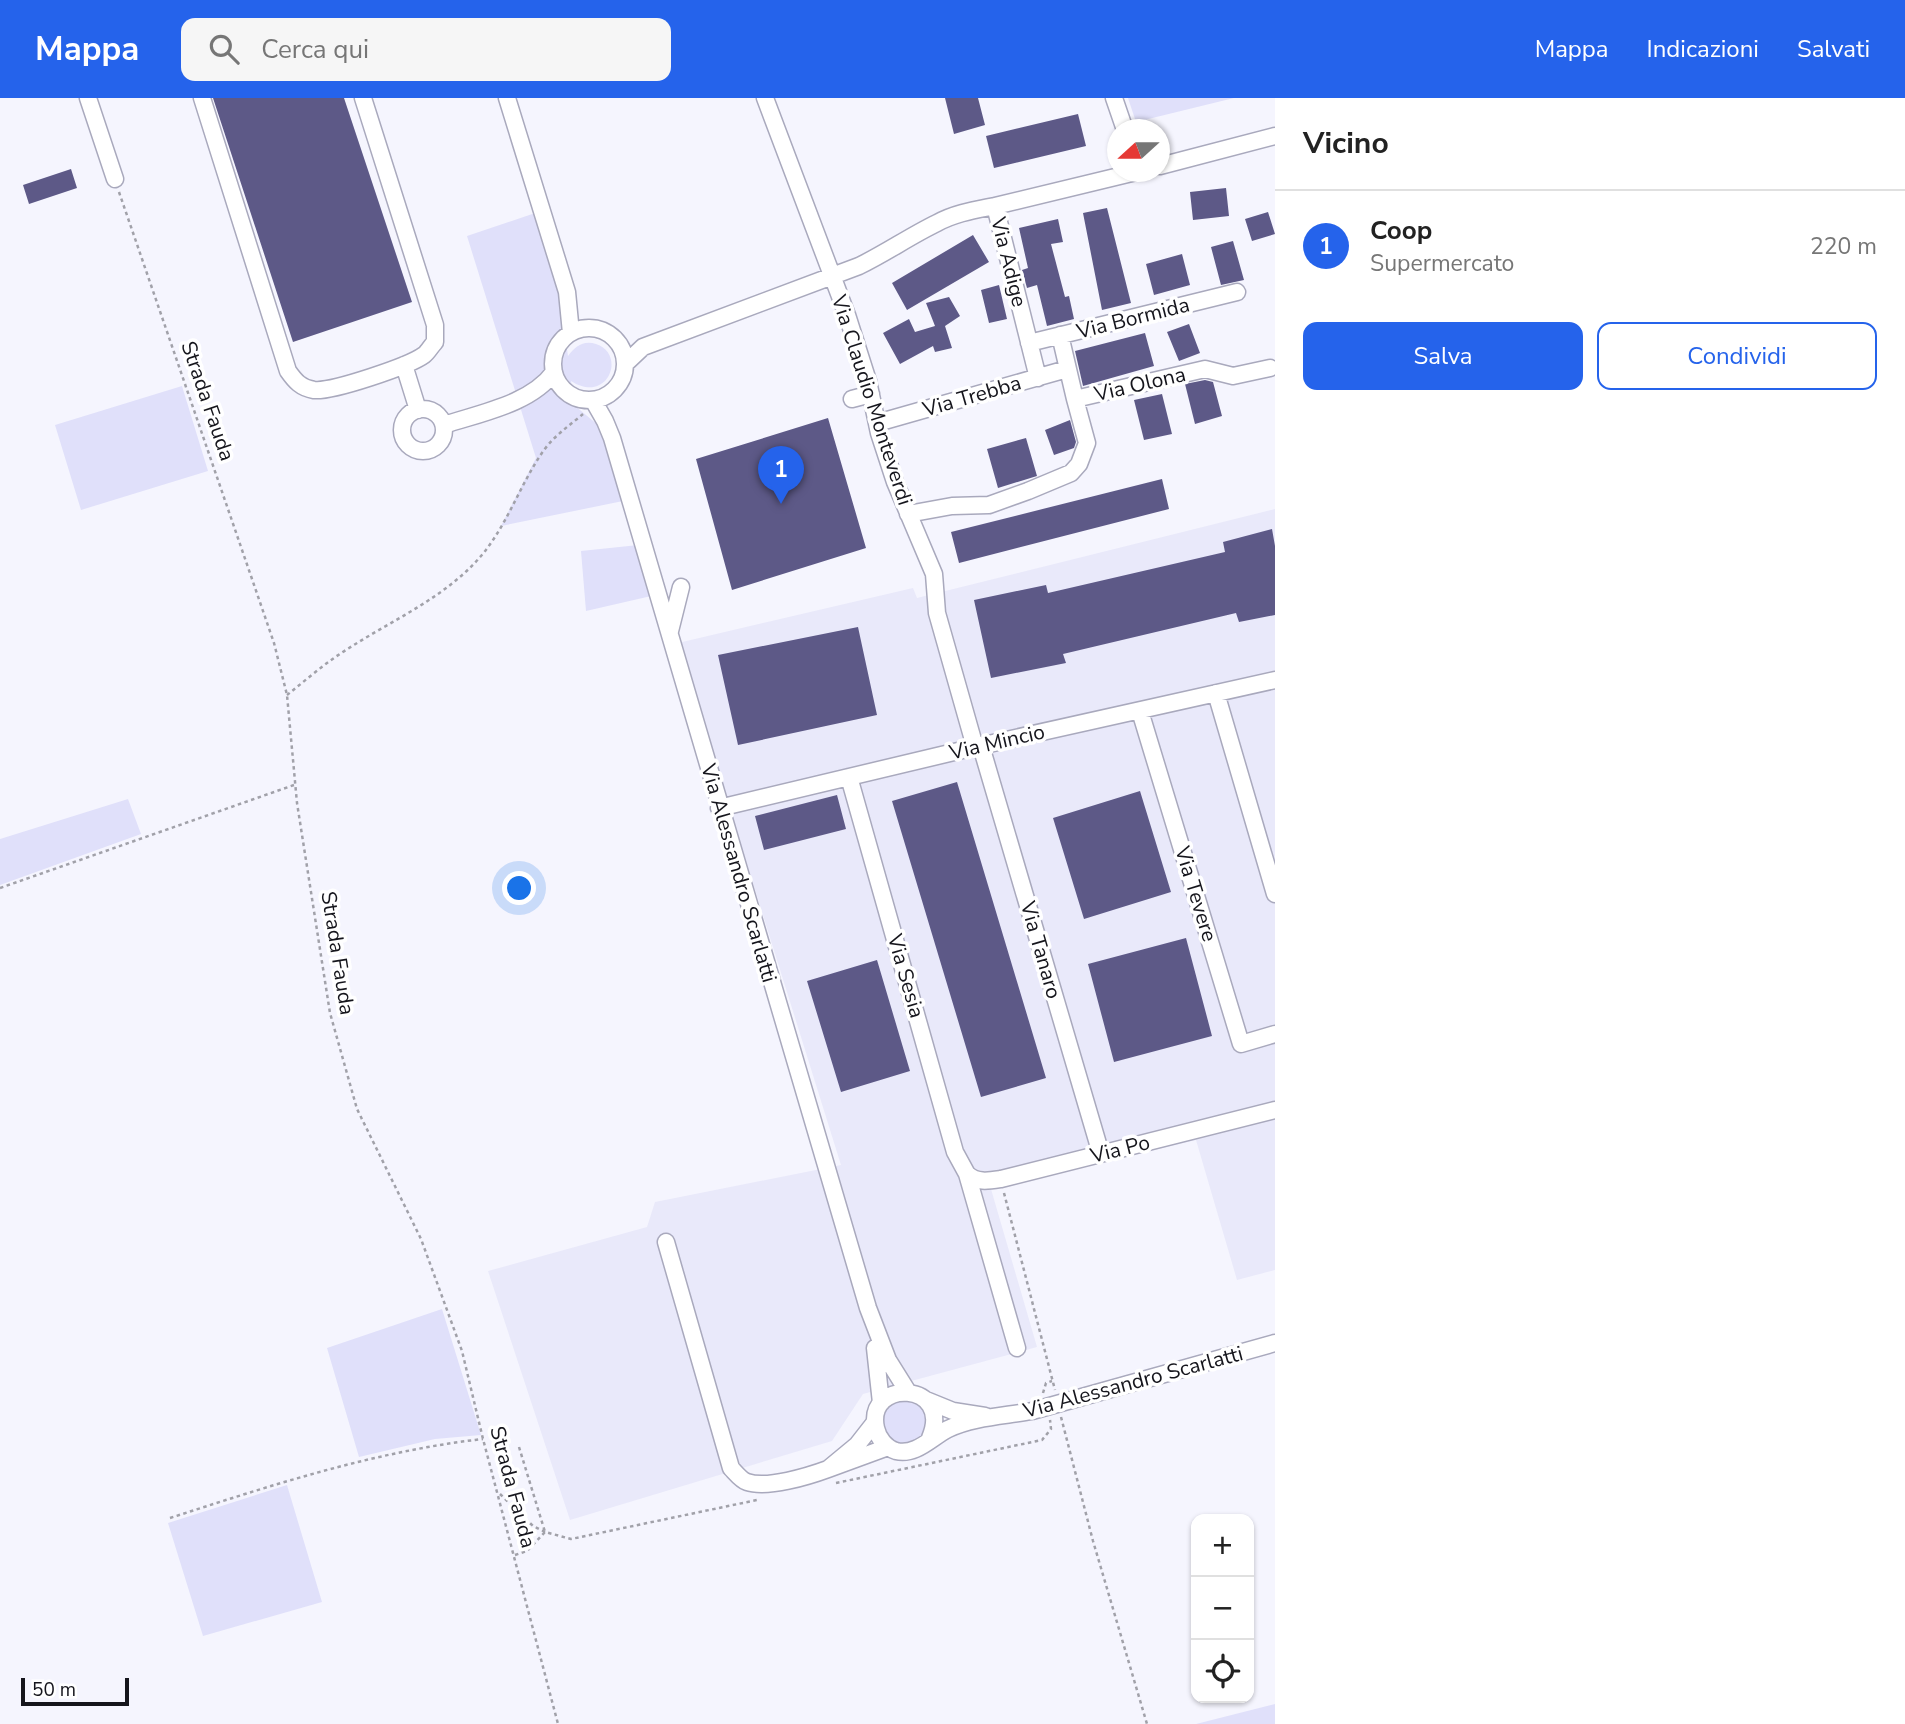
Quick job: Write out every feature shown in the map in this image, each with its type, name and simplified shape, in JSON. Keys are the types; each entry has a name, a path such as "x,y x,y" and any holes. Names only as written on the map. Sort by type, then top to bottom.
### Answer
{"street":[{"path":"88,98 115,179"},
{"path":"202,98 288,371 295,381 316,390 336,387 404,365 424,355 435,342 435,325 363,98"},
{"path":"507,98 567,292 589,328"},
{"name":"Via Claudio Monteverdi","path":"765,98 847,314 877,423 908,514 934,574 937,613 978,746"},
{"path":"1114,98 1121,119"},
{"path":"1170,163 1275,136"},
{"name":"Via Adige","path":"1038,378 995,206 1107,179"},
{"path":"618,343 623,353 624,375 611,393 593,400 575,398 561,387 554,372 555,354 558,345 571,333 589,328 600,330 618,343 643,347 709,329 886,253 938,222 962,213 995,206"},
{"path":"567,292 571,333"},
{"name":"Via Bormida","path":"1029,343 1237,292"},
{"name":"Via Olona","path":"1060,335 1075,400 1205,369 1233,376 1270,368"},
{"path":"625,364 643,347"},
{"path":"404,365 418,410"},
{"name":"Via Trebba","path":"877,423 1067,369"},
{"path":"444,425 526,396 545,384 554,372"},
{"path":"526,396 567,393"},
{"name":"Via Alessandro Scarlatti","path":"611,393 612,438"},
{"path":"852,399 871,394"},
{"name":"Via Alessandro Scarlatti","path":"593,400 612,438 867,1308 879,1368 881,1403"},
{"path":"908,514 952,506 989,505 1071,472 1079,464 1087,443 1075,400"},
{"path":"418,410 429,410 436,414 444,425 443,438 428,451 415,450 405,441 402,428 409,415 418,410"},
{"path":"670,634 681,587"},
{"name":"Via Mincio","path":"719,808 978,746 1275,680"},
{"path":"1216,693 1275,894"},
{"name":"Via Tevere","path":"1140,711 1241,1044 1275,1034"},
{"name":"Via Tanaro","path":"978,746 1101,1154"},
{"name":"Via Sesia","path":"849,777 956,1152 967,1174 1017,1349"},
{"name":"Via Po","path":"967,1174 973,1179 983,1181 1001,1179 1275,1110"},
{"path":"666,1242 730,1468 746,1482 761,1484 807,1477 888,1447"},
{"name":"Via Alessandro Scarlatti","path":"867,1308 888,1360 908,1392"},
{"name":"Via Alessandro Scarlatti","path":"930,1438 953,1427 991,1417 1032,1411 1051,1402 1275,1343"},
{"path":"828,1469 857,1445 875,1422 881,1403 889,1396 908,1392 926,1400 935,1418 930,1438 915,1450 897,1451 888,1447 877,1432 875,1422"},
{"name":"Via Alessandro Scarlatti","path":"926,1400 953,1411 991,1417"}],"path":[{"name":"Strada Fauda","path":"115,179 274,643 286,695 295,785 337,1045 367,1134 421,1239 462,1351 558,1724"},
{"path":"286,695 346,649 427,602 454,582 481,556 504,523 530,471 544,450 555,436 581,416 593,400"},
{"path":"0,888 295,785"},
{"path":"1001,1179 1052,1381 1051,1402"},
{"path":"1052,1381 1044,1387 1051,1402 1147,1724"},
{"path":"170,1518 262,1488 404,1451 483,1439"},
{"path":"498,1491 533,1526 545,1532 520,1447"}],"shaded area":[{"path":"1128,98 1234,98 1148,119 1135,119"},
{"path":"547,209 568,356 580,345 591,343 605,349 610,357 609,375 595,387 584,387 571,381 574,405 598,425 623,501 501,526 536,458 467,236"},
{"path":"182,386 208,471 81,510 55,425"},
{"path":"1275,509 1275,1270 1237,1280 1196,1140 991,1189 1037,1347 863,1394 832,1441 570,1520 488,1271 647,1227 655,1202 841,1165 678,643 913,588 917,598"},
{"path":"648,544 660,594 586,611 581,551"},
{"path":"128,799 141,834 0,885 0,839"},
{"path":"442,1309 481,1435 435,1439 359,1457 327,1348"},
{"path":"898,1398 921,1403 929,1417 922,1440 908,1446 889,1439 880,1422 884,1409"},
{"path":"287,1485 322,1602 203,1636 168,1523"},
{"path":"1275,1704 1275,1724 1196,1724"}],"building":[{"path":"213,98 344,98 412,302 293,342"},
{"path":"945,98 978,98 985,125 954,134"},
{"path":"1078,114 1086,146 994,168 986,136"},
{"path":"71,169 77,188 29,204 23,185"},
{"path":"1226,188 1229,216 1193,220 1190,192"},
{"path":"1107,208 1131,303 1102,310 1083,213"},
{"path":"1268,212 1275,234 1252,241 1245,219"},
{"path":"1058,219 1063,242 1051,244 1065,297 1069,296 1074,319 1047,326 1037,285 1027,288 1022,270 1028,268 1019,228"},
{"path":"973,235 989,262 907,310 892,283"},
{"path":"1233,241 1244,280 1221,285 1211,247"},
{"path":"1182,254 1190,285 1154,295 1146,264"},
{"path":"999,285 1007,319 989,323 981,290"},
{"path":"949,297 960,316 945,326 952,348 935,352 933,346 900,364 883,333 909,319 915,332 935,326 926,303"},
{"path":"1189,324 1200,353 1179,361 1167,332"},
{"path":"1145,333 1154,366 1083,386 1075,351"},
{"path":"1205,380 1213,382 1222,416 1195,424 1185,384"},
{"path":"1162,394 1172,434 1144,440 1134,400"},
{"path":"828,418 866,548 732,590 696,459"},
{"path":"1070,420 1076,442 1074,448 1054,455 1045,430"},
{"path":"1026,438 1037,476 998,488 987,449"},
{"path":"1162,479 1169,509 959,563 951,532"},
{"path":"1272,529 1275,546 1275,615 1239,622 1236,613 1063,654 1066,663 991,678 974,600 1046,585 1048,593 1225,552 1223,542"},
{"path":"858,627 877,715 738,745 718,655"},
{"path":"957,782 1046,1078 981,1097 892,801"},
{"path":"1140,791 1171,892 1084,919 1053,818"},
{"path":"837,795 846,829 764,850 755,816"},
{"path":"1186,938 1212,1036 1114,1062 1088,964"},
{"path":"877,960 910,1071 841,1092 807,981"}],"place":[{"name":"Coop","path":"781,504"}]}
